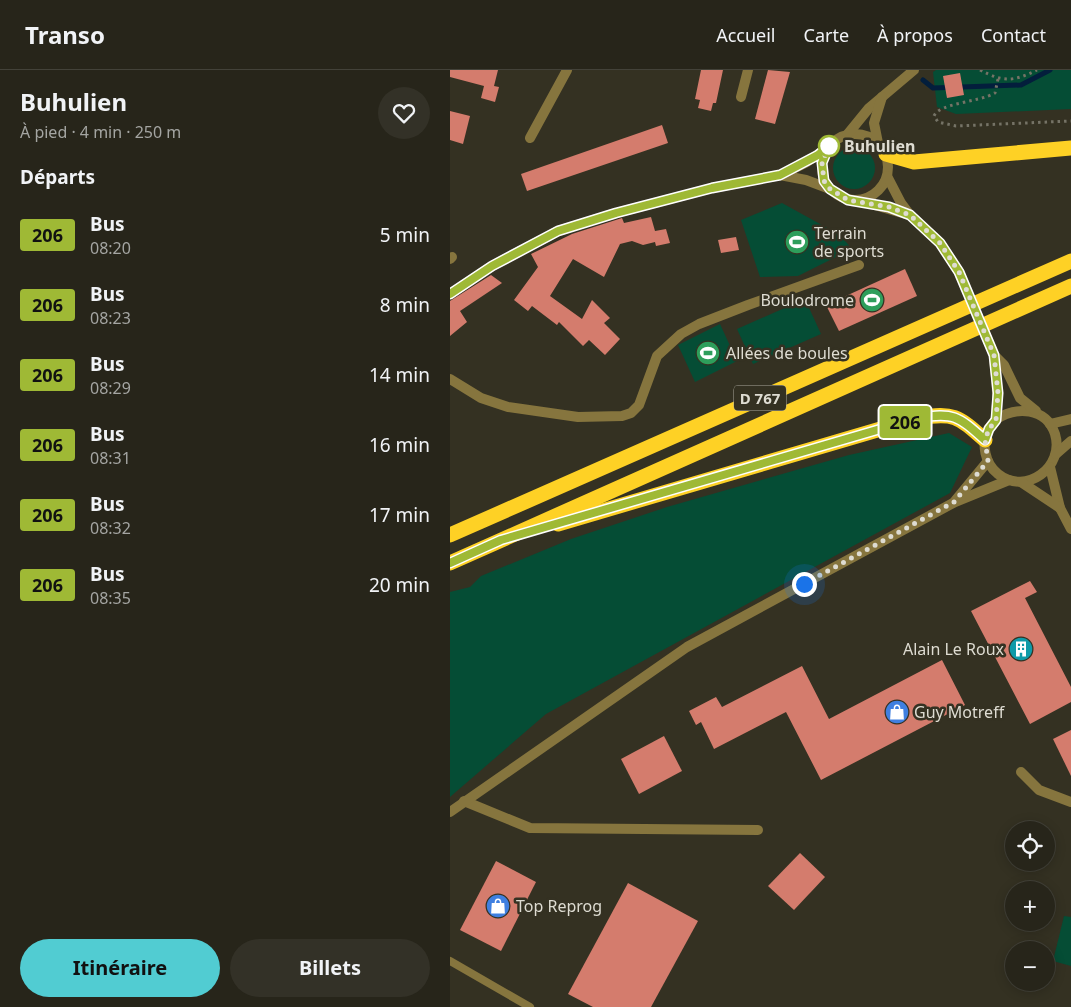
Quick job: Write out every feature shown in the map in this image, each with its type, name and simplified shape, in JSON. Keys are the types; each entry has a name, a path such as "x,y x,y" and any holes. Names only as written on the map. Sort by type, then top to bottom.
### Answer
{"highway":[{"path":"882,148 914,162 1071,148"},
{"name":"D 767","path":"450,536 1071,261"},
{"name":"D 767","path":"450,563 1071,286"},
{"name":"D 767","path":"501,540 918,418 941,414 955,417 985,440"}],"street":[{"path":"530,138 568,70"},
{"path":"741,97 748,70"},
{"path":"450,294 492,266 558,231 616,213 712,188 780,175 818,155 847,135 882,96 914,70"},
{"path":"882,96 874,123 882,148 887,176 895,193 910,215 940,243 959,272 994,355 998,393 996,420"},
{"path":"847,135 858,134 869,137 882,148"},
{"path":"829,146 822,163 824,181 830,189"},
{"path":"780,175 806,180 830,189 848,200 859,200 910,215"},
{"path":"859,200 877,193 887,176"},
{"path":"450,379 481,398 508,407 578,417 622,416 631,413 639,405 657,356 681,334 699,324 748,305 859,265"},
{"path":"994,355 1004,365 1020,398 1050,424 1056,439 1056,454"},
{"path":"1042,416 1030,411 1018,410 1006,413 996,420 989,429 985,440 988,461 1000,476 1021,482 1060,508"},
{"path":"1050,424 1071,419"},
{"path":"1021,482 1042,475 1050,467 1056,454 1071,441"},
{"path":"954,502 988,461"},
{"path":"1050,467 1060,508 1071,529"},
{"path":"450,812 687,647 954,502 1009,480"},
{"path":"1021,772 1039,790 1071,802"},
{"path":"464,801 530,828 758,830"}],"lane":[{"path":"450,961 530,1007"}],"path":[{"path":"980,70 998,79 1010,80 1037,70"},
{"path":"998,79 995,93 972,103 944,107 936,111 934,116 938,122 956,126 1071,121"}],"green space":[{"path":"936,70 1071,70 1071,109 956,114 937,107 933,72"},
{"path":"854,147 869,153 875,168 869,183 854,189 839,183 833,168 839,153"},
{"name":"Terrain de sports","path":"782,203 840,235 852,249 798,276 760,277 741,220"},
{"path":"805,299 821,334 753,364 737,329"},
{"name":"Allées de boules","path":"720,324 737,361 695,382 678,345"},
{"path":"949,433 972,447 950,493 546,714 450,797 450,592 470,587 481,576 571,539 667,507 849,455"},
{"path":"1064,916 1071,917 1071,966 1055,962 1055,953"}],"building":[{"path":"450,70 498,70 494,86 499,87 495,102 481,98 484,86 450,77"},
{"path":"701,70 723,70 716,103 713,103 711,111 698,108 700,100 695,99"},
{"path":"768,70 790,72 775,124 755,119"},
{"path":"960,73 964,95 947,98 943,76"},
{"path":"450,111 470,116 463,144 450,140"},
{"path":"662,125 668,143 527,191 521,174"},
{"path":"651,217 655,231 666,229 670,243 656,246 655,242 643,245 632,241 620,244 604,277 573,259 550,296 582,319 592,300 610,318 604,323 620,339 605,355 589,340 583,346 559,322 557,325 532,306 528,311 514,300 538,267 531,254 572,234 622,218 624,223"},
{"path":"736,237 739,250 721,253 718,240"},
{"name":"Boulodrome","path":"905,269 917,296 839,331 826,305"},
{"path":"491,275 502,283 460,311 467,322 450,336 450,301"},
{"name":"Alain Le Roux","path":"1030,581 1037,592 1025,598 1071,687 1071,702 1030,724 971,611"},
{"path":"942,660 965,705 821,780 786,712 714,749 701,722 696,725 689,711 716,697 722,707 802,666 829,719"},
{"path":"1071,730 1071,776 1053,739"},
{"path":"664,736 682,771 639,794 621,759"},
{"path":"800,853 825,877 794,910 768,886"},
{"name":"Top Reprog","path":"496,861 536,882 501,951 460,930"},
{"path":"628,883 698,921 651,1007 593,1007 568,994"}],"waterway":[{"path":"923,80 933,88 1021,85 1050,70"}],"bus line":[{"name":"206","path":"450,294 492,266 558,231 616,213 712,188 754,178 780,175 807,162 829,146 824,154 822,172 824,181 838,196 848,200 859,200 889,207 910,215 940,243 959,272 994,355 998,393 996,420 989,429 985,440 967,424 955,417 941,414 918,418 501,540 450,563"}],"place":[{"name":"Buhulien","path":"829,146"},
{"name":"Terrain de sports","path":"797,242"},
{"name":"Boulodrome","path":"872,300"},
{"name":"Allées de boules","path":"708,353"},
{"name":"Alain Le Roux","path":"1021,649"},
{"name":"Guy Motreff","path":"897,712"},
{"name":"Top Reprog","path":"498,906"}],"route":[{"path":"804,584 954,502 988,461 985,440 989,429 996,420 998,393 994,355 959,272 940,243 910,215 889,207 859,200 848,200 838,196 824,181 822,172 824,154 829,146"}]}
